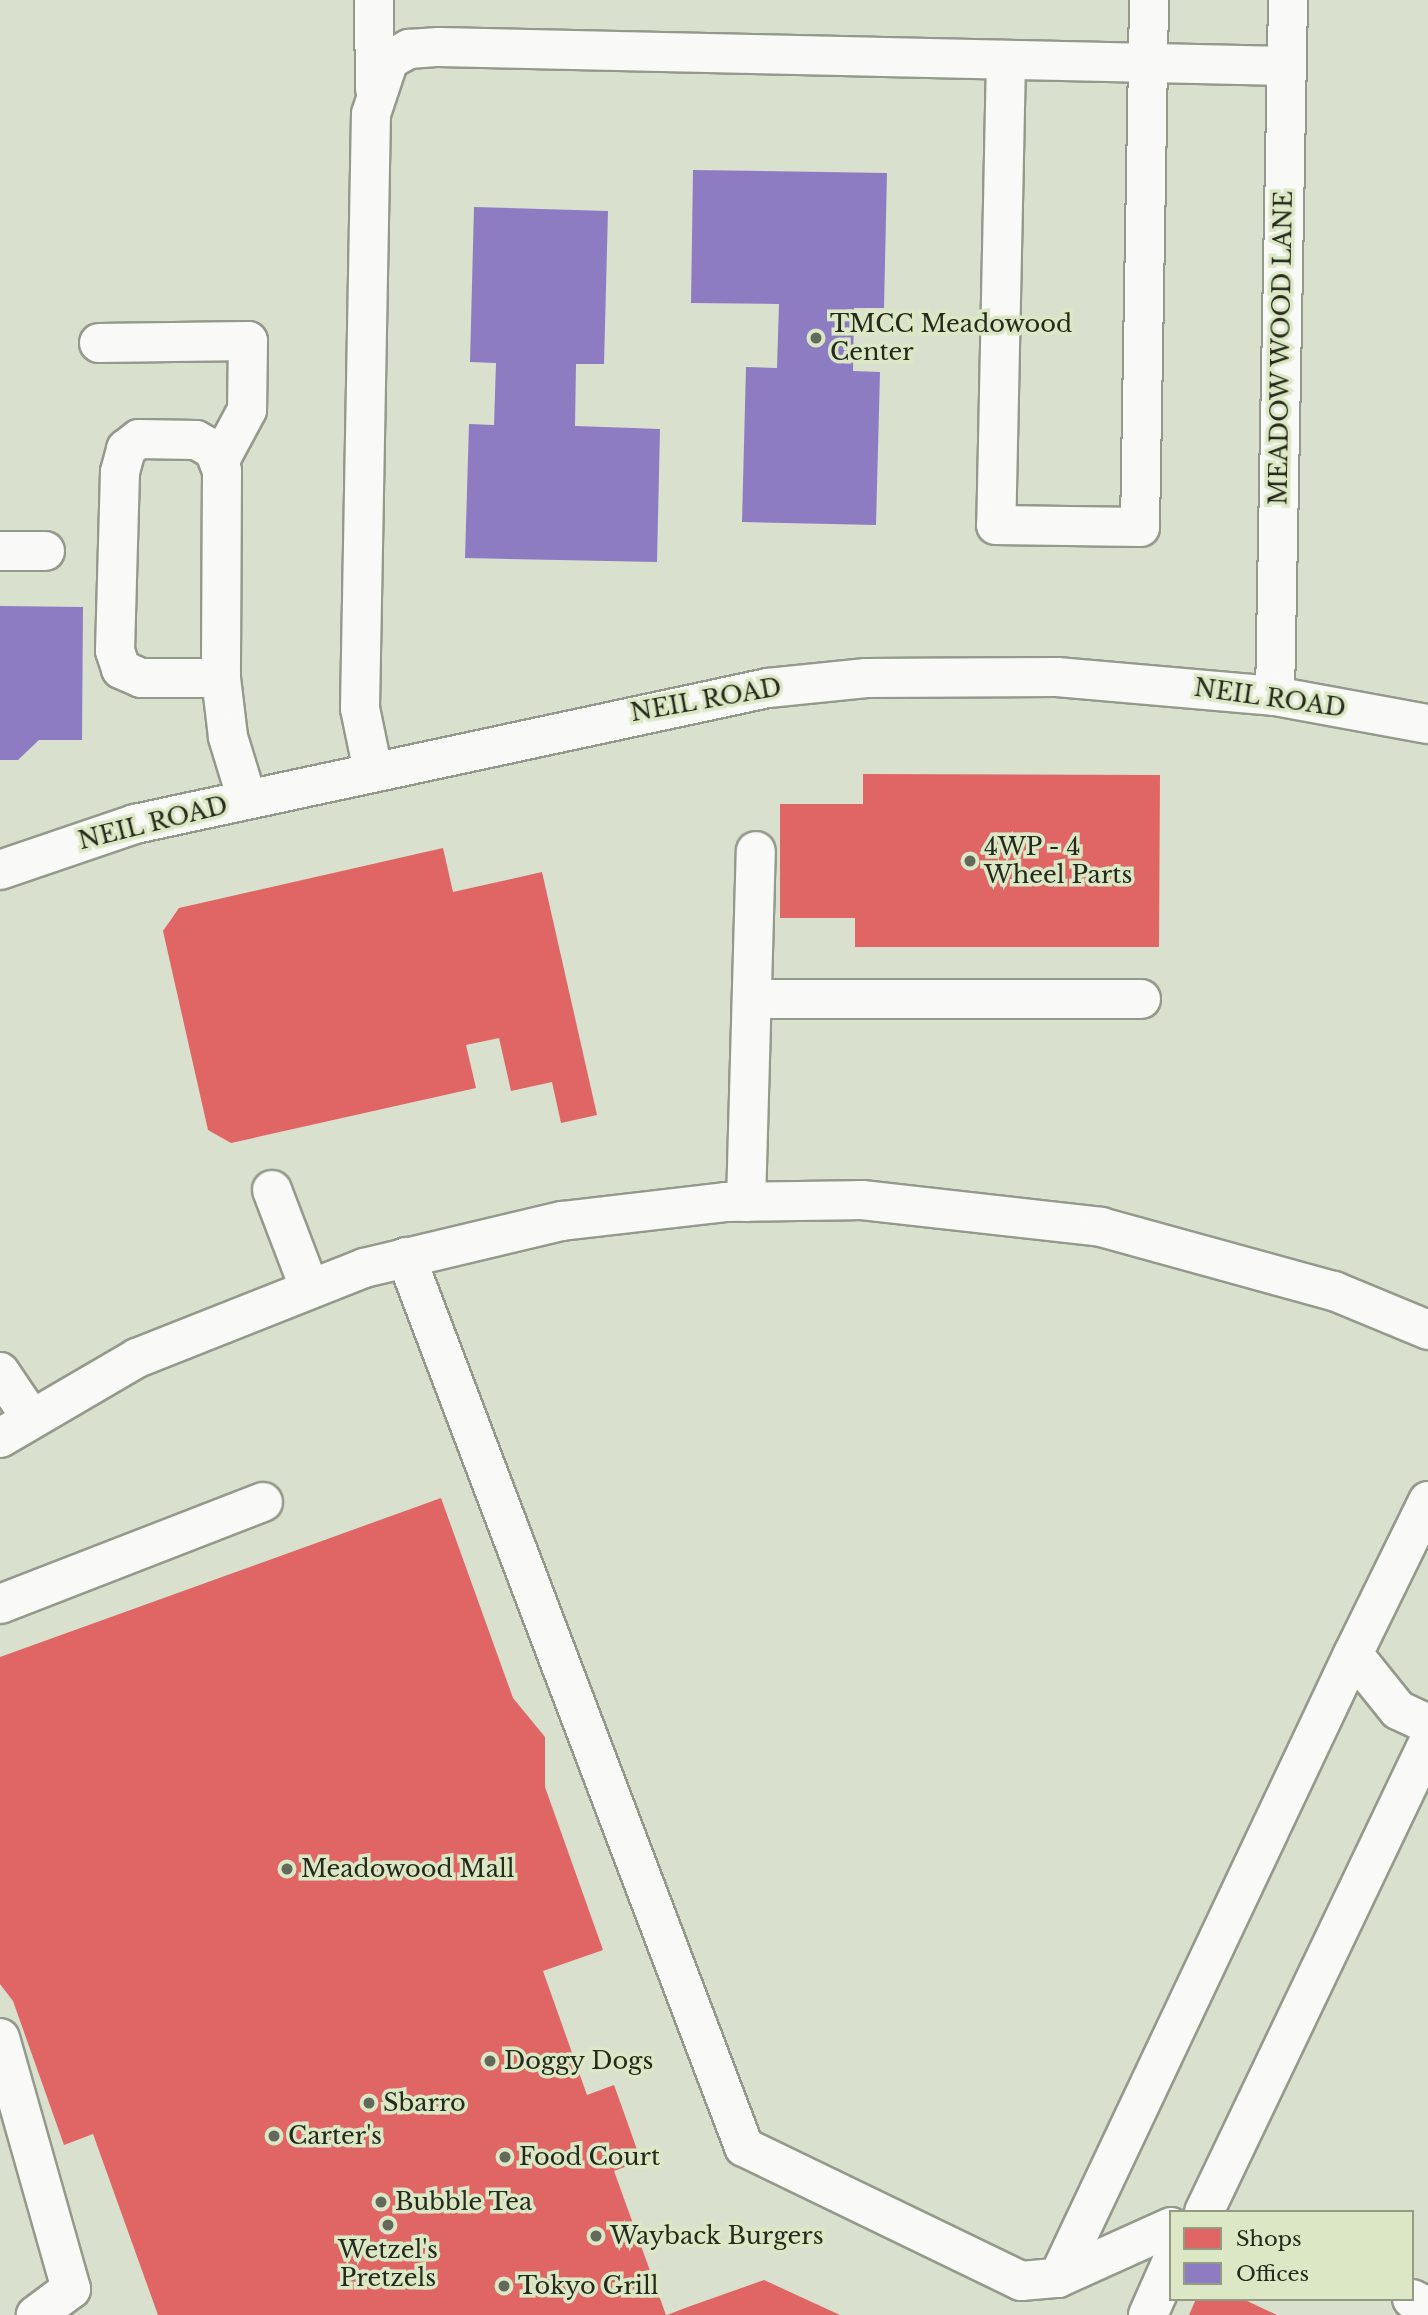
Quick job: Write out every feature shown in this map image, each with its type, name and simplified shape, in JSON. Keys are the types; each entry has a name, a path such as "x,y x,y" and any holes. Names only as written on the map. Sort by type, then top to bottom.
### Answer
{"street":[{"path":"373,771 360,708 375,89 374,0"},
{"path":"1006,60 996,525 1140,527 1149,0"},
{"name":"MEADOW WOOD LANE","path":"1275,696 1288,0"},
{"path":"375,89 390,60 409,50 439,47 1286,66"},
{"path":"99,343 248,341 247,410 219,461"},
{"path":"222,678 141,678 121,669 115,651 126,449 139,439 196,440 214,450 219,461 222,678 228,737 247,799"},
{"path":"0,551 45,551"},
{"name":"NEIL ROAD","path":"0,870 135,824 670,704 866,678 1057,677 1275,696 1428,724"},
{"path":"746,1202 757,851"},
{"path":"752,999 1141,999"},
{"path":"272,1191 309,1287"},
{"path":"0,1372 15,1428 137,1358 309,1287 406,1256 602,1214 746,1202 862,1200 1101,1227 1334,1291 1428,1329"},
{"path":"406,1256 744,2147 1002,2276 1058,2278 1169,2228"},
{"path":"1058,2278 1428,1501"},
{"path":"0,1604 263,1502"},
{"path":"1353,1654 1375,1688 1398,1710 1428,1724"},
{"path":"1205,2210 1428,1744"},
{"path":"0,2038 71,2289 36,2315"},
{"path":"1148,2315 1169,2268"}],"building: Shops":[{"name":"4WP - 4 Wheel Parts","path":"863,774 1160,775 1159,947 855,947 855,918 780,918 780,804 863,804"},
{"path":"443,848 453,892 542,872 597,1115 561,1123 552,1082 511,1091 499,1038 466,1045 476,1088 231,1143 208,1130 163,931 179,908"},
{"name":"Meadowood Mall","path":"441,1498 513,1698 545,1737 545,1787 603,1950 543,1971 587,2095 614,2085 628,2124 641,2161 614,2171 666,2315 158,2315 93,2134 64,2145 13,2001 0,1984 0,1657"},
{"path":"764,2280 840,2315 667,2315 685,2308"},
{"path":"1195,2301 1247,2301 1277,2315 1189,2315"}],"building: Offices":[{"name":"TMCC Meadowood Center","path":"693,170 887,173 884,308 854,308 853,371 880,372 876,525 742,522 746,367 777,368 779,304 691,303"},
{"path":"474,207 608,211 604,364 576,364 575,426 660,429 657,562 465,558 469,424 494,425 496,363 470,362"},
{"path":"0,606 83,607 82,740 39,740 18,760 0,760"}],"place":[{"name":"TMCC Meadowood Center","path":"816,338"},
{"name":"4WP - 4 Wheel Parts","path":"970,861"},
{"name":"Meadowood Mall","path":"287,1869"},
{"name":"Doggy Dogs","path":"490,2061"},
{"name":"Sbarro","path":"369,2103"},
{"name":"Carter's","path":"274,2136"},
{"name":"Food Court","path":"505,2157"},
{"name":"Bubble Tea","path":"381,2202"},
{"name":"Wetzel's Pretzels","path":"388,2225"},
{"name":"Wayback Burgers","path":"596,2236"},
{"name":"Tokyo Grill","path":"504,2286"}]}
